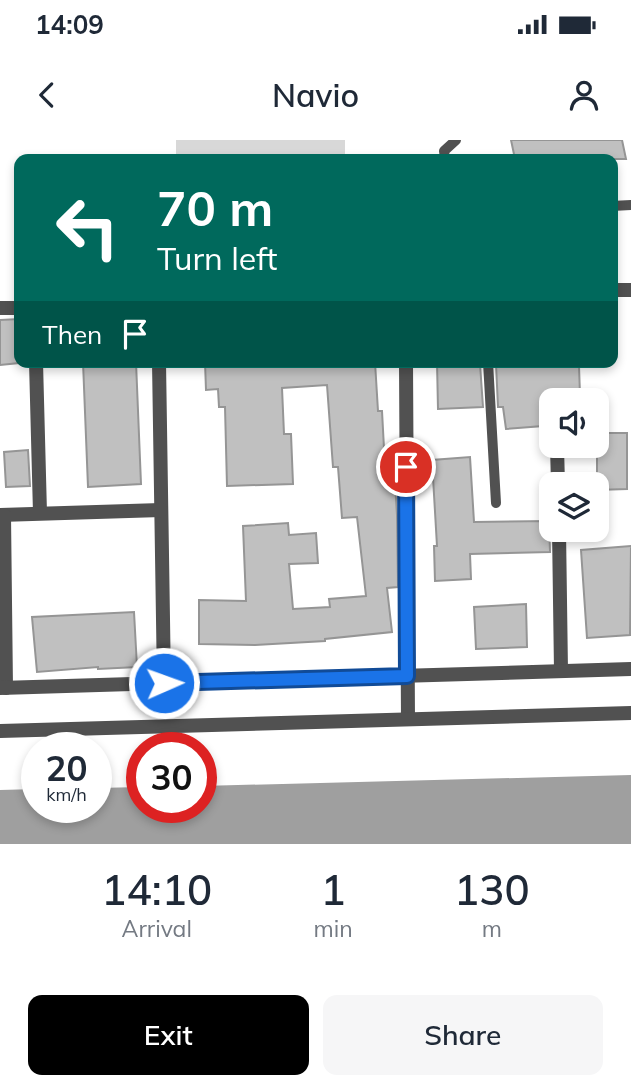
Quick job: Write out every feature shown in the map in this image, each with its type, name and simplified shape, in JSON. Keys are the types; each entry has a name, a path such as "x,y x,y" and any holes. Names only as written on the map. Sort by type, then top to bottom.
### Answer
{"street":[{"path":"36,368 40,513"},
{"path":"159,368 164,683"},
{"path":"405,368 408,719"},
{"path":"161,510 2,515 3,688 631,669"},
{"path":"559,542 561,671"},
{"path":"0,731 631,713"}],"lane":[{"path":"444,154 444,151 456,140"},
{"path":"488,368 496,503"}],"shaded area":[{"path":"176,140 345,140 345,154 176,154"},
{"path":"631,775 631,844 0,844 0,790 21,789 21,823 112,823 112,788 126,787 126,823 217,823 217,786"}],"building":[{"path":"511,140 622,140 626,159 618,159 618,154 514,154"},
{"path":"14,319 14,364 0,365 0,320"},
{"path":"83,368 136,368 141,484 88,487"},
{"path":"205,368 375,368 378,411 382,411 385,467 394,466 398,587 387,588 392,632 325,641 255,645 199,644 199,600 246,601 243,526 288,523 289,535 316,533 318,563 289,564 293,609 330,607 329,599 366,596 357,517 342,518 338,467 333,467 327,385 282,388 284,434 291,434 293,484 227,486 225,407 219,407 218,389 206,390"},
{"path":"437,368 480,368 483,407 438,409"},
{"path":"496,368 579,368 580,388 539,388 539,426 506,429 503,407 498,407"},
{"path":"609,433 627,433 627,489 609,490 609,472 597,472 597,458 609,458"},
{"path":"28,450 30,486 6,487 4,452"},
{"path":"470,457 474,522 539,521 539,542 550,542 550,552 470,554 471,579 435,581 434,546 437,546 432,460"},
{"path":"631,546 630,635 587,638 581,550"},
{"path":"526,604 527,647 476,649 474,607"},
{"path":"134,612 137,667 37,672 32,617"}],"route":[{"path":"164,683 407,676 406,467"}]}
